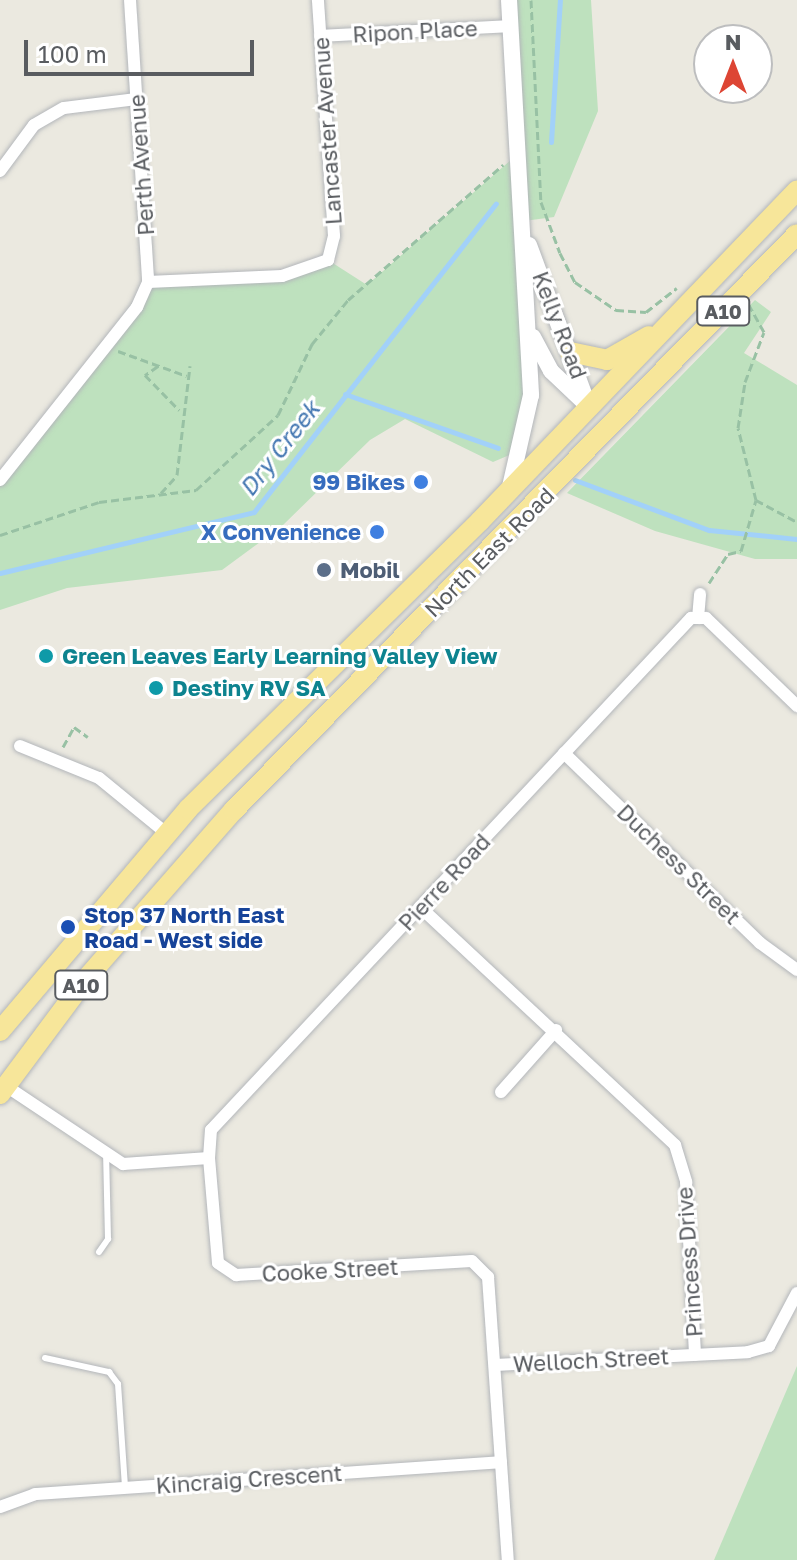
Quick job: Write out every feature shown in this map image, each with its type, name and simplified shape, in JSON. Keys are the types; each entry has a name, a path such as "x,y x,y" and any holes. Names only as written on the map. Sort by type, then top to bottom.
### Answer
{"highway":[{"name":"North East Road","path":"0,1031 166,833 510,488 797,190"},
{"name":"North East Road","path":"3,1090 169,881 215,831 650,389 797,234"},
{"path":"570,352 607,360 665,330"},
{"path":"580,459 589,407 650,389"},
{"path":"169,881 166,833 189,838 215,831"}],"street":[{"name":"Perth Avenue","path":"130,0 148,282"},
{"name":"Lancaster Avenue","path":"148,282 282,276 328,260 334,236 318,0"},
{"name":"Kelly Road","path":"509,0 524,232 530,416 510,488"},
{"name":"Ripon Place","path":"320,36 511,26"},
{"path":"0,171 34,125 64,108 136,99"},
{"name":"Kelly Road","path":"524,232 589,407"},
{"path":"0,480 103,351 148,282"},
{"name":"Kelly Road","path":"527,320 551,371 589,407"},
{"path":"700,594 698,618 797,706"},
{"name":"Pierre Road","path":"209,1158 211,1130 564,753 698,618"},
{"path":"20,746 99,778 166,833"},
{"name":"Duchess Street","path":"564,753 760,943 797,970"},
{"name":"Princess Drive","path":"420,907 556,1030 675,1145 686,1182 695,1355"},
{"path":"501,1092 556,1030"},
{"path":"3,1090 123,1164 209,1158"},
{"name":"Cooke Street","path":"209,1158 218,1263 236,1275 472,1261 488,1277 508,1560"},
{"name":"Welloch Street","path":"495,1365 695,1355 769,1346 797,1293"},
{"name":"Kincraig Crescent","path":"0,1507 35,1494 501,1462"}],"lane":[{"path":"99,1252 108,1239 106,1154"},
{"path":"45,1358 109,1372 118,1384 125,1488"}],"path":[{"path":"531,0 540,185 560,253 575,282 616,310 646,312 682,284"},
{"path":"0,535 99,502 196,490 235,460 278,415 312,344 348,300 501,166 519,164"},
{"path":"700,594 744,542 751,527 756,500 738,428 763,323 746,303"},
{"path":"103,351 141,354 158,366 187,376"},
{"path":"158,366 145,375 179,410"},
{"path":"161,493 177,475 179,410 190,366"},
{"path":"756,500 797,522"},
{"path":"63,747 74,727 88,737"}],"green space":[{"path":"509,0 591,0 598,111 554,217 524,221 524,449 493,462 405,419 370,440 282,526 222,570 67,588 0,610 0,480 148,282 282,276 328,260 367,285 519,153"},
{"path":"755,300 771,312 744,353 797,385 797,559 755,559 655,531 567,493"},
{"path":"797,1366 797,1560 714,1560"}],"waterway":[{"name":"Dry Creek","path":"551,142 560,0"},
{"name":"Dry Creek","path":"0,573 254,512 496,203"},
{"path":"345,394 498,448"},
{"path":"575,480 709,530 797,539"}],"place":[{"name":"99 Bikes","path":"421,482"},
{"name":"X Convenience","path":"377,532"},
{"name":"Mobil","path":"324,570"},
{"name":"Green Leaves Early Learning Valley View","path":"46,656"},
{"name":"Destiny RV SA","path":"156,688"},
{"name":"Stop 37 North East Road - West side","path":"68,927"}]}
